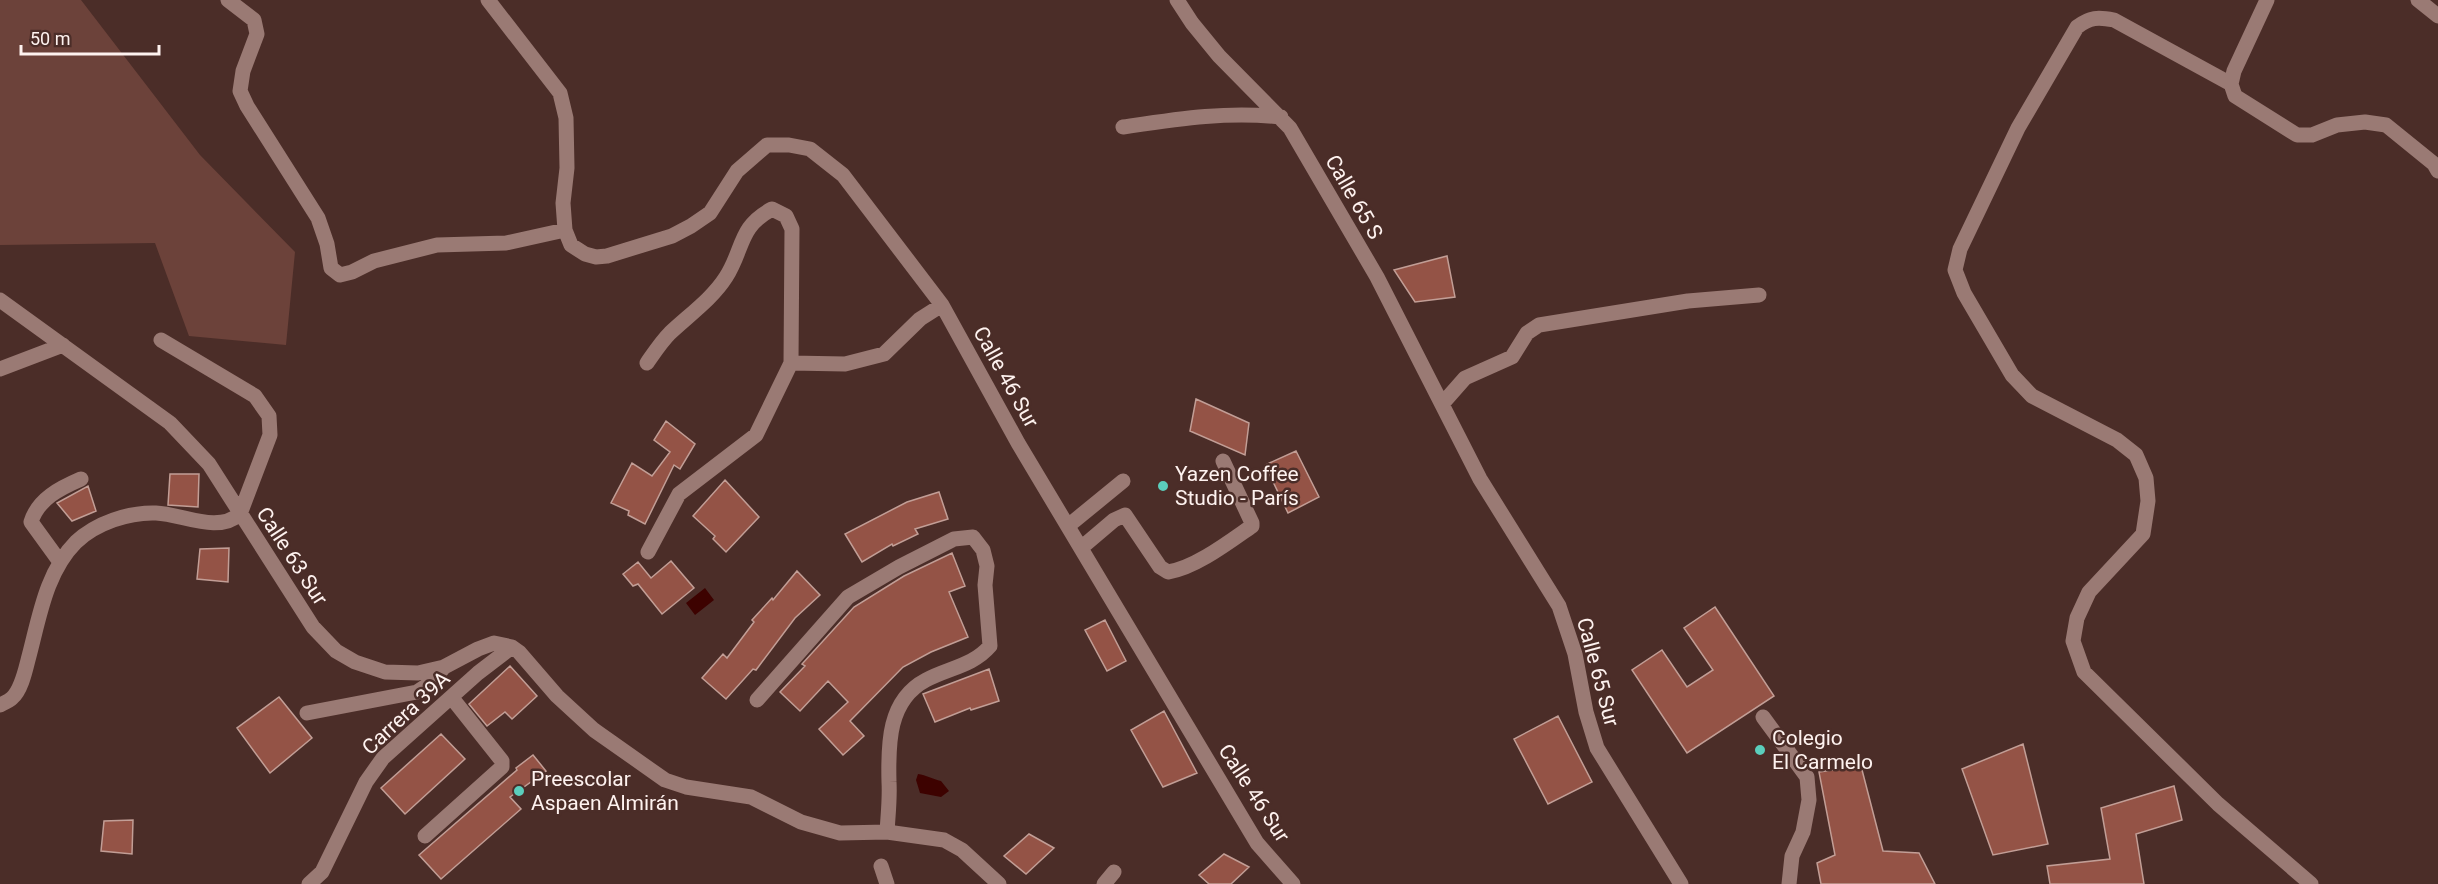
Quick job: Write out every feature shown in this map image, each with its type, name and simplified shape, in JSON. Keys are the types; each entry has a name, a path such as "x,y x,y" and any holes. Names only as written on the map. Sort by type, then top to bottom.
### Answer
{"street":[{"path":"228,0 254,20 257,34 243,70 240,91 247,106 318,218 327,244 331,268 340,275 375,261 437,245 506,243 565,230 563,203 567,168 566,118 560,93 488,0"},
{"name":"Calle 65 S","path":"1177,0 1192,23 1219,56 1290,128 1377,278 1460,439"},
{"path":"2267,0 2234,71 2231,84 2235,96 2297,135 2313,135 2337,125 2365,122 2386,125 2434,164 2438,171"},
{"path":"2418,0 2438,16"},
{"path":"2231,84 2114,20 2097,17 2087,19 2077,27 2018,128 1960,249 1955,270 1964,293 2012,375 2032,396 2117,440 2136,455 2146,478 2148,501 2143,534 2089,592 2077,618 2073,641 2084,672 2218,804 2311,884"},
{"path":"1123,127 1214,114 1281,117"},
{"name":"Calle 46 Sur","path":"565,230 571,245 585,254 596,257 607,256 672,236 710,213 736,171 767,145 789,145 810,149 843,175 942,306 1018,443 1257,843 1293,884"},
{"path":"647,363 668,334 708,298 727,276 750,226 757,217 772,209 786,216 792,229 791,363 756,435 679,494 648,552"},
{"path":"1443,403 1465,378 1512,357 1527,333 1539,325 1688,300 1759,295"},
{"name":"Calle 63 Sur","path":"0,300 170,423 209,464 313,627 336,651 355,662 385,672 418,673 444,667 494,643 512,647"},
{"path":"791,363 845,364 884,354 920,319 942,306"},
{"path":"0,705 13,698 22,679 48,588 60,562 76,542 98,527 125,516 157,513 194,521 219,522 232,521 240,514 270,435 269,416 255,396 161,340"},
{"path":"0,369 63,345"},
{"name":"Calle 65 Sur","path":"1460,439 1480,478 1559,606 1575,654 1586,712 1597,748 1667,866 1681,884"},
{"path":"1081,548 1114,520 1125,515 1160,567 1168,572 1181,570 1238,536 1252,526 1252,523 1223,461"},
{"path":"60,562 31,522 35,509 60,488 81,479"},
{"path":"1068,526 1123,481"},
{"path":"757,700 848,597 899,567 954,539 973,537 983,550 987,566 985,585 990,646 980,658 926,680 909,691 898,709 890,732 887,756 889,782 887,832"},
{"path":"512,647 557,696 594,730 665,780 686,787 751,797 801,822 840,833 887,832 922,836 954,844 999,884"},
{"name":"Carrera 39A","path":"309,884 322,872 366,782 383,758 512,647"},
{"path":"307,713 417,692 432,682 444,667"},
{"path":"425,836 502,767 502,761 452,698"},
{"path":"1763,717 1807,777 1809,800 1803,832 1792,856 1789,884"},
{"path":"881,866 887,884"},
{"path":"1104,884 1114,872"}],"shaded area":[{"path":"0,0 81,0 200,155 295,252 286,345 189,336 155,243 0,245"},
{"path":"705,588 714,600 695,615 686,603"},
{"path":"918,774 941,781 949,791 941,797 920,793 916,780"}],"building":[{"path":"1447,256 1455,297 1415,302 1394,270"},
{"path":"1196,399 1249,423 1245,455 1190,431"},
{"path":"666,421 695,444 680,469 674,465 645,524 628,515 629,511 611,503 632,463 652,476 670,452 654,440"},
{"path":"1296,451 1319,497 1288,513 1265,465"},
{"path":"170,474 199,474 198,507 168,505"},
{"path":"725,480 759,517 726,552 713,539 715,536 693,516"},
{"path":"88,486 96,511 72,521 57,503"},
{"path":"939,492 948,519 915,529 918,534 893,546 892,544 862,562 845,534 907,502"},
{"path":"229,548 228,582 197,579 200,549"},
{"path":"952,553 965,586 949,592 968,637 931,652 903,667 850,721 864,736 843,755 819,729 848,702 828,681 800,711 780,692 854,607 904,576"},
{"path":"671,561 694,588 662,614 638,584 633,586 623,574 638,562 651,578"},
{"path":"797,571 820,595 795,618 756,670 753,669 726,699 702,678 723,654 727,658 754,622 752,620 772,598 773,600"},
{"path":"1715,607 1774,696 1687,753 1632,670 1662,650 1687,687 1713,670 1684,628"},
{"path":"1105,620 1126,661 1107,671 1085,630"},
{"path":"510,666 537,696 512,719 505,712 487,726 469,704"},
{"path":"989,669 999,701 971,710 970,708 935,722 923,694"},
{"path":"279,697 312,738 270,773 237,728"},
{"path":"1164,711 1197,773 1163,787 1131,730"},
{"path":"1558,716 1592,782 1548,804 1514,739"},
{"path":"441,734 465,759 405,814 381,788"},
{"path":"2023,744 2048,844 1993,855 1962,769"},
{"path":"533,755 546,771 510,797 521,809 441,879 419,855"},
{"path":"1861,766 1883,851 1919,853 1935,884 1821,884 1817,863 1835,855 1819,772"},
{"path":"2174,786 2182,820 2136,834 2144,884 2050,884 2047,866 2110,859 2101,808"},
{"path":"133,820 132,854 101,851 104,821"},
{"path":"1029,834 1054,848 1026,874 1004,856"},
{"path":"1224,854 1249,867 1231,884 1209,884 1199,875"}],"place":[{"name":"Yazen Coffee Studio - París","path":"1163,486"},
{"name":"Colegio El Carmelo","path":"1760,750"},
{"name":"Preescolar Aspaen Almirán","path":"519,791"}]}
